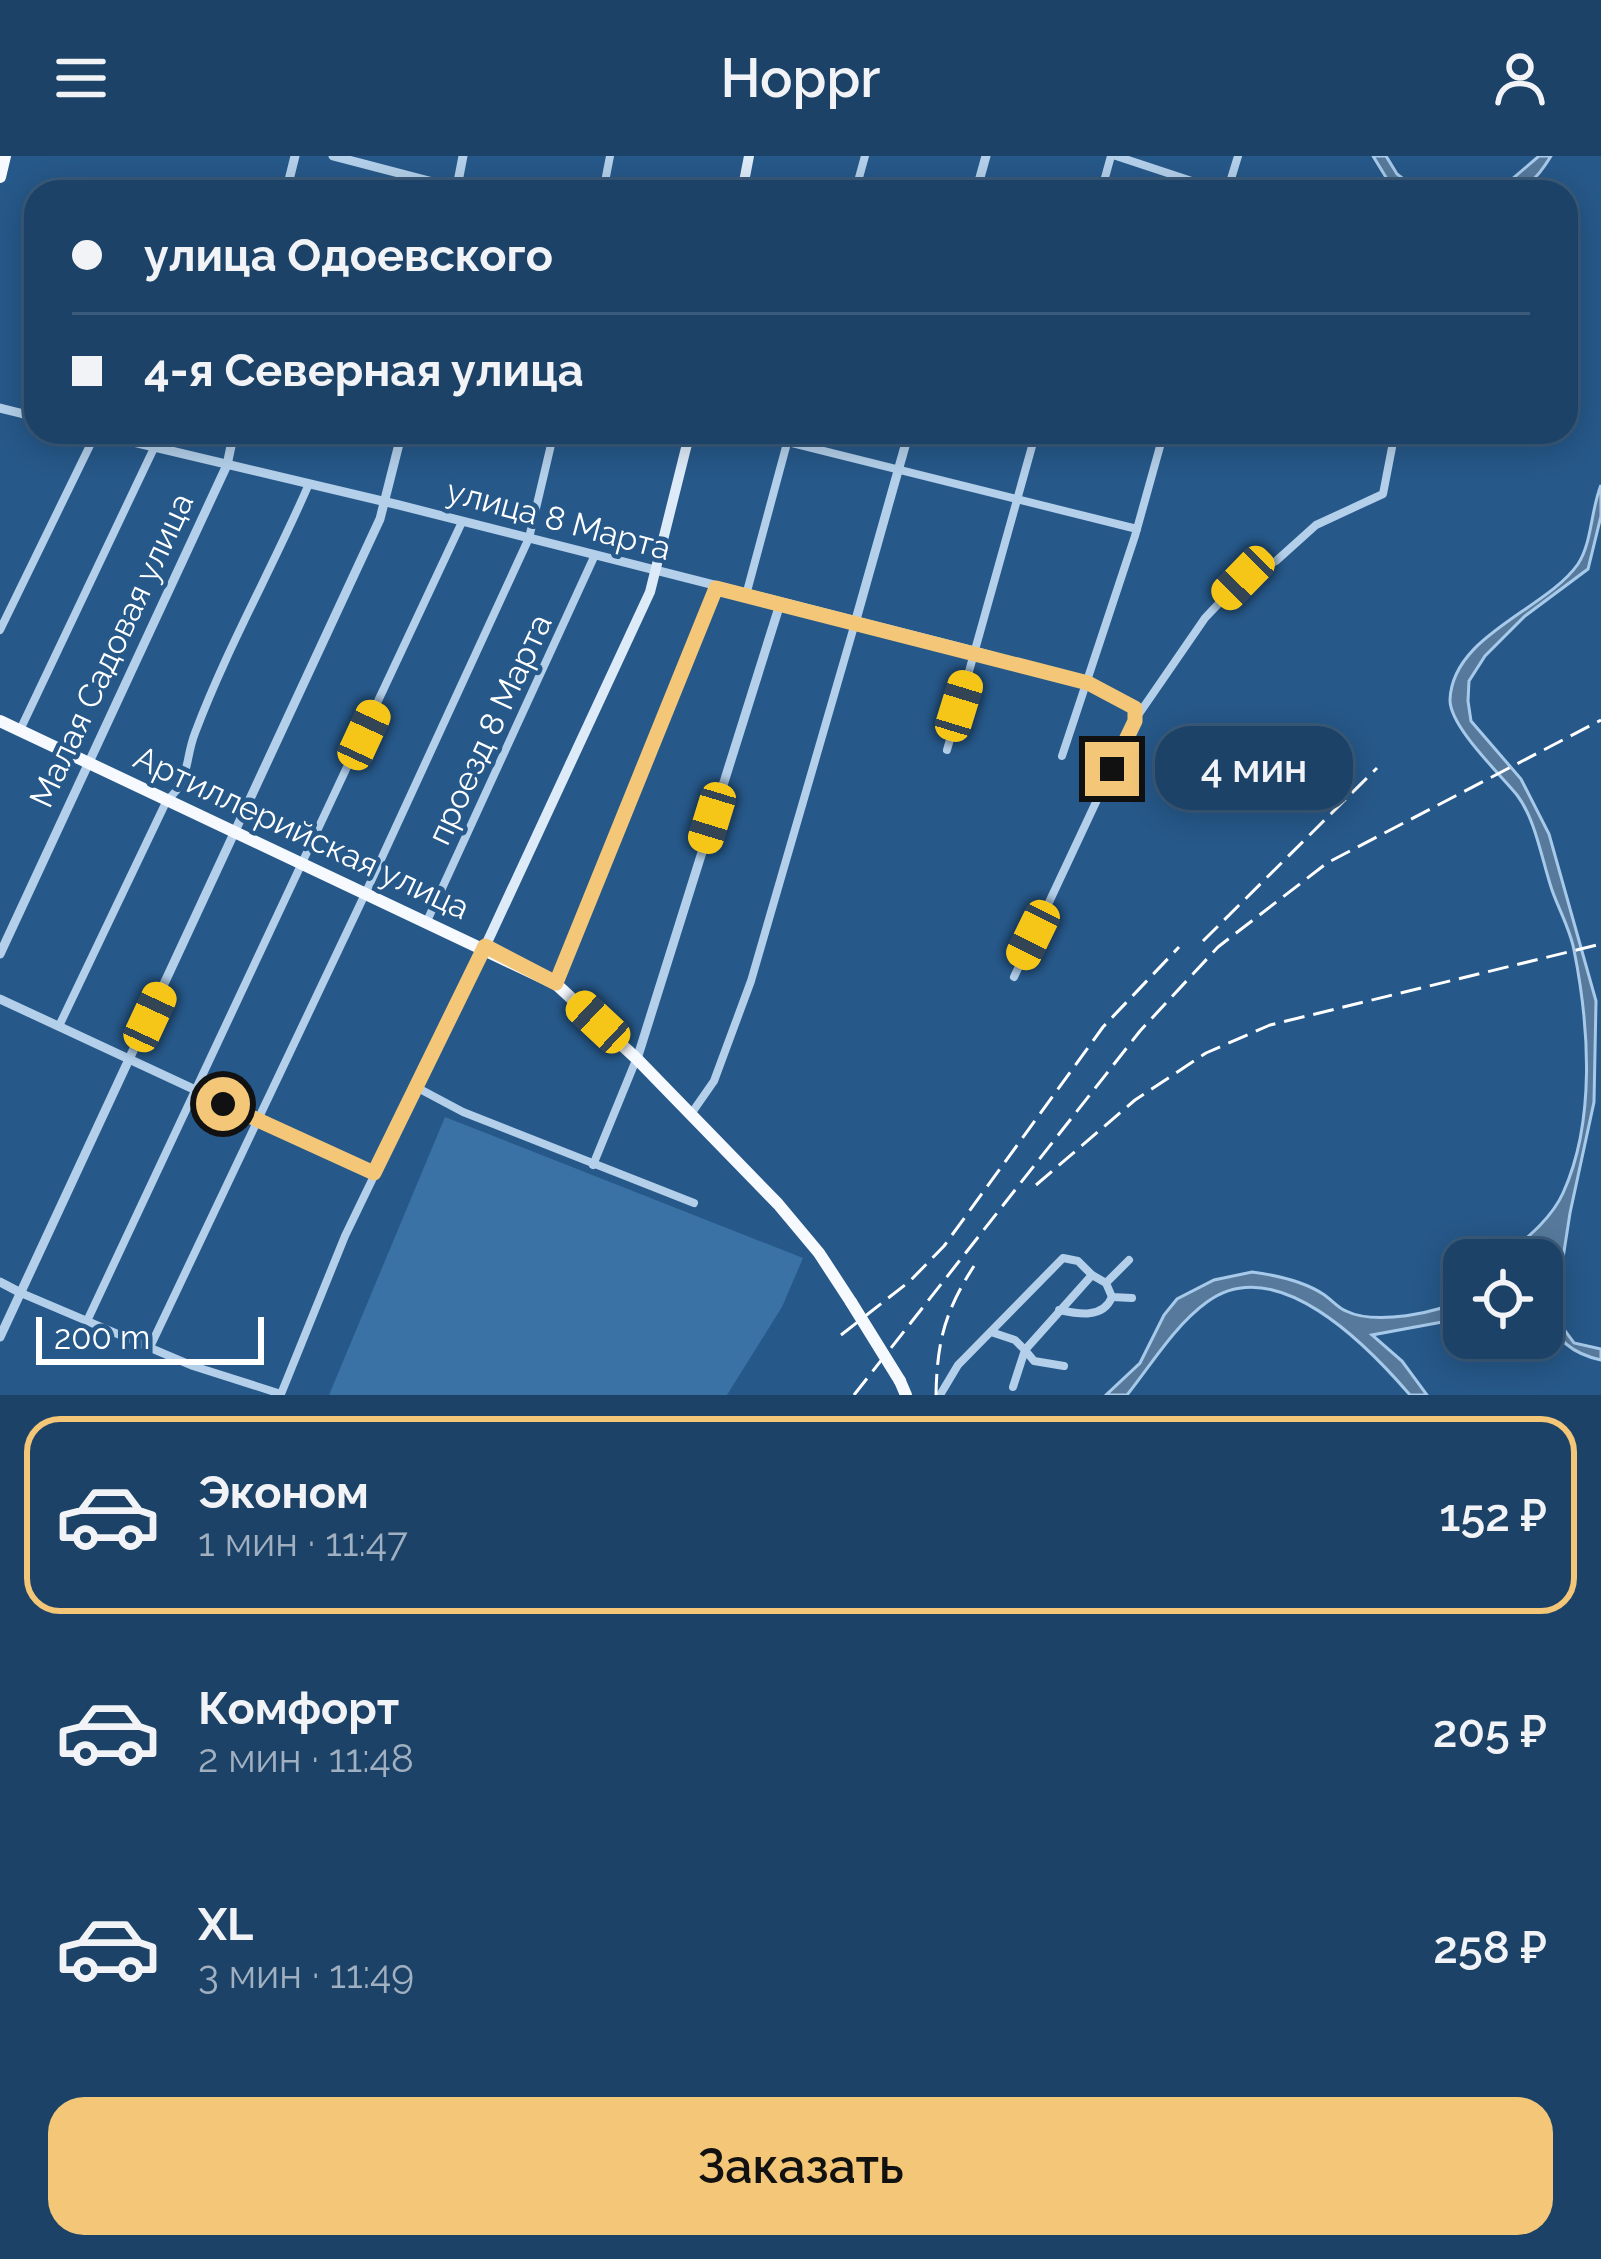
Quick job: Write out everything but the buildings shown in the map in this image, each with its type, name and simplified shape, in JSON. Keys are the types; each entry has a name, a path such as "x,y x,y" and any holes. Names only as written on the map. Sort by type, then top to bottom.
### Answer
{"main road":[{"path":"0,177 5,156"},
{"path":"485,946 656,573 687,444"},
{"name":"Артиллерийская улица","path":"0,721 556,983 778,1204 819,1252 903,1388"}],"street":[{"path":"333,156 420,180"},
{"path":"1113,156 1188,180"},
{"path":"0,630 89,444"},
{"name":"улица 8 Марта","path":"138,444 975,651 1088,683 1141,707"},
{"name":"Малая Садовая улица","path":"0,954 226,465 231,444"},
{"path":"0,1337 387,503 399,444"},
{"path":"150,1347 529,538 551,444"},
{"path":"746,596 787,444"},
{"path":"812,444 1137,529"},
{"path":"690,1115 714,1081 751,981 906,444"},
{"path":"947,750 1033,444"},
{"path":"1062,756 1161,444"},
{"path":"1013,977 1141,707 1205,618 1243,578 1276,562 1316,525 1383,494 1393,444"},
{"path":"20,730 154,448"},
{"path":"59,1026 167,800 178,792 188,770 193,738 229,651 308,486"},
{"path":"87,1321 462,522"},
{"name":"проезд 8 Марта","path":"427,921 594,556"},
{"path":"556,983 716,588"},
{"path":"593,1165 637,1059 779,604"},
{"path":"0,1282 275,1395 286,1384 374,1173 485,946"},
{"path":"0,999 374,1173"},
{"path":"416,1087 463,1112 694,1203"},
{"path":"940,1395 958,1365 1063,1258 1078,1261 1106,1282 1112,1297 1109,1305 1086,1314 1058,1310"},
{"path":"1106,1282 1129,1260"},
{"path":"1013,1387 1025,1350 1092,1274"},
{"path":"1112,1297 1132,1298"},
{"path":"991,1332 1015,1340 1034,1361 1064,1366"}],"shaded area":[{"path":"1373,156 1386,156 1405,180 1388,180"},
{"path":"1539,156 1551,156 1533,180 1511,180"},
{"path":"1601,485 1601,516 1588,569 1525,616 1485,656 1469,681 1468,701 1471,721 1521,779 1549,834 1596,1001 1594,1102 1563,1258 1563,1239 1526,1239 1563,1193 1581,1135 1586,1041 1572,942 1529,816 1458,723 1450,700 1466,658 1578,564"},
{"path":"445,1117 803,1258 782,1307 727,1395 329,1395"},
{"path":"1252,1272 1279,1277 1323,1294 1343,1310 1373,1317 1443,1307 1443,1322 1372,1335 1402,1361 1427,1395 1410,1395 1370,1352 1318,1311 1262,1288 1234,1289 1207,1302 1184,1322 1127,1395 1106,1395 1140,1363 1177,1299 1214,1280"},
{"path":"1563,1328 1574,1343 1601,1349 1601,1360 1580,1353 1565,1343"}],"railway":[{"path":"854,1395 1140,1031 1218,947 1327,863 1601,720"},
{"path":"1203,941 1377,768"},
{"path":"1036,1185 1135,1100 1206,1053 1270,1025 1601,944"},
{"path":"841,1335 910,1281 944,1246 1103,1027 1179,947"},
{"path":"936,1395 944,1327 974,1266"}],"route":[{"path":"223,1104 374,1173 485,946 556,983 716,588 975,651 1088,683 1126,700 1135,708 1135,721 1112,769"}]}
